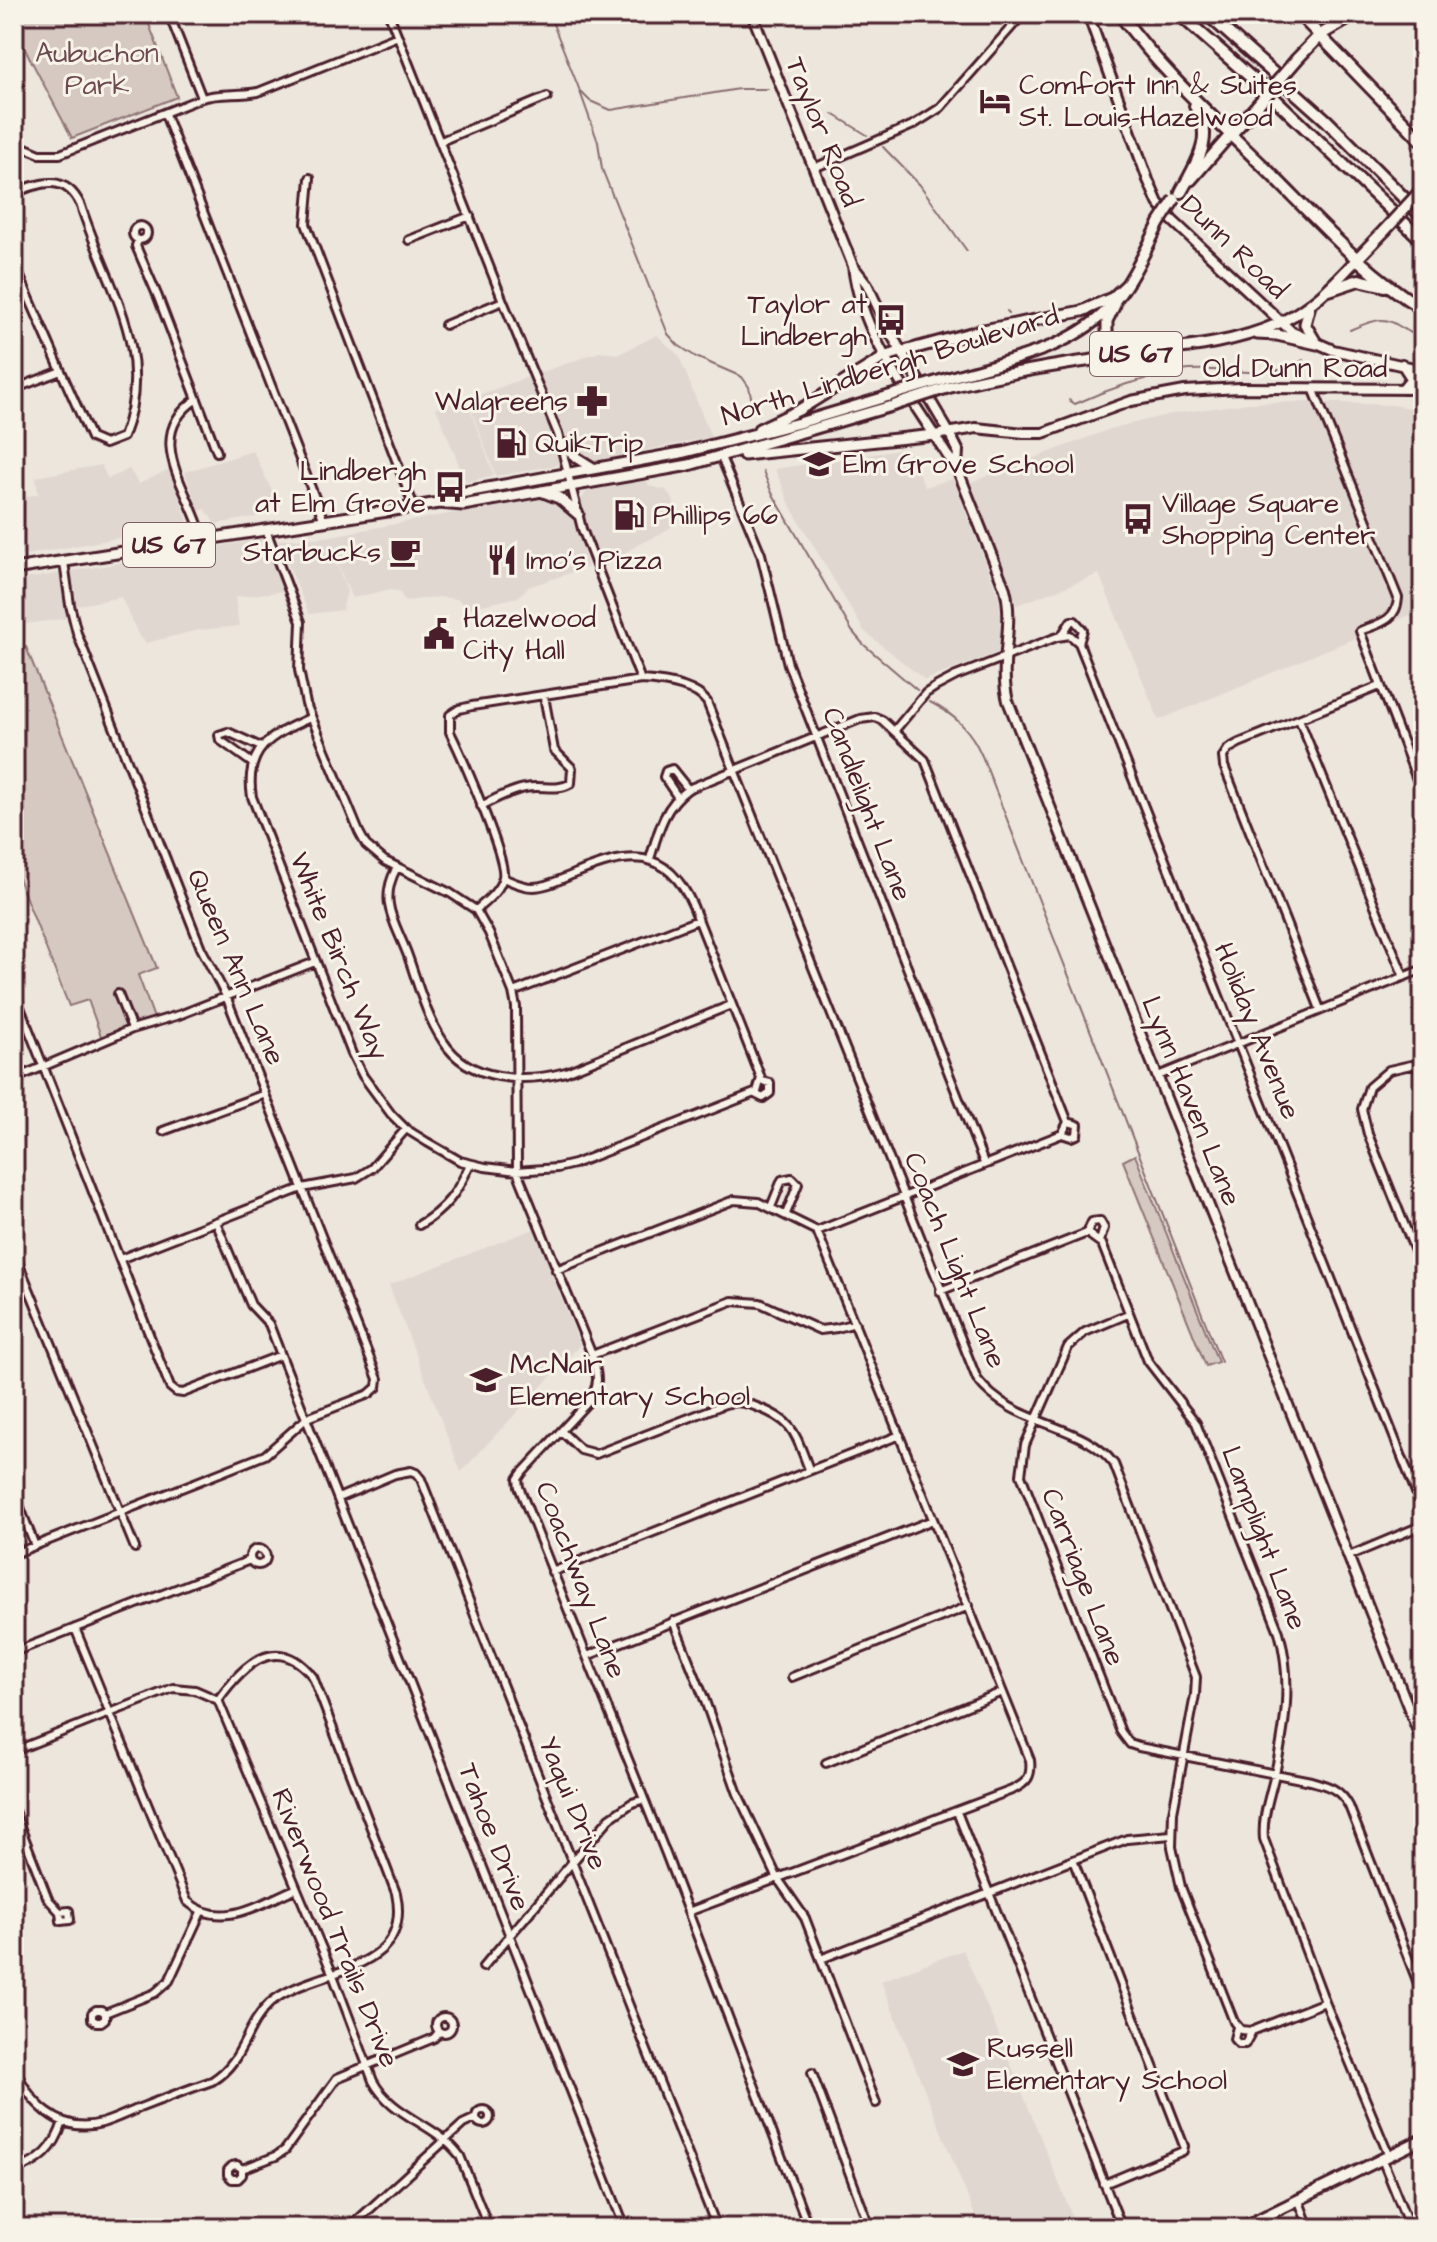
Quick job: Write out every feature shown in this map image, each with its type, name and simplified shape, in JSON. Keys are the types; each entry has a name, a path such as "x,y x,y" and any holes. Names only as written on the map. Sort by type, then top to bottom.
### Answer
{"highway":[{"path":"1120,14 1140,42 1169,73 1357,259 1391,288 1423,309"},
{"path":"1179,14 1295,117 1423,241"},
{"path":"1207,14 1326,120 1423,217"},
{"path":"1299,14 1423,142"},
{"name":"North Lindbergh Boulevard","path":"1231,134 1320,35 1356,14"},
{"path":"1169,73 1197,110 1204,131 1201,155 1178,195"},
{"name":"North Lindbergh Boulevard","path":"1357,259 1422,190"},
{"path":"1329,290 1359,273 1377,276"},
{"path":"1329,290 1359,280 1391,288"}],"main road":[{"name":"North Lindbergh Boulevard","path":"14,569 439,503 463,505 664,470 721,457 945,384 1076,335 1112,305 1178,195 1231,134"},
{"name":"North Lindbergh Boulevard","path":"945,384 1210,344 1253,334 1310,305 1329,290 1357,259"},
{"path":"740,439 799,410 900,350 1082,311 1105,302 1126,285"},
{"path":"1126,285 1107,321 1107,338 1114,346 1143,353"},
{"path":"1310,305 1305,324 1317,344"},
{"path":"1253,334 1277,335 1317,344"},
{"name":"North Lindbergh Boulevard","path":"439,503 460,493 681,453 892,400"},
{"path":"721,457 935,435"},
{"path":"561,443 593,468"},
{"path":"538,490 559,498 578,514"},
{"path":"1241,2228 1423,2139"}],"street":[{"path":"169,14 202,98"},
{"path":"266,530 301,620 299,670 310,718 366,845 396,869 450,893 476,910 491,897 503,878 501,858 450,732 450,715 464,708 641,680 597,571 578,514 561,443 389,14"},
{"path":"814,168 913,125 940,108 1023,14"},
{"name":"Dunn Road","path":"1088,14 1148,180 1158,203 1172,220 1292,332 1317,344 1423,370"},
{"name":"Taylor Road","path":"755,15 853,266 860,302 886,356 910,395"},
{"path":"14,143 40,154 60,154 217,93 244,95 258,92 398,36"},
{"path":"441,141 547,97"},
{"path":"165,114 324,521"},
{"path":"310,178 306,224 414,507"},
{"path":"14,193 44,182 64,186 76,195 125,318 134,353 130,419 123,437 105,444 91,438 14,263"},
{"path":"409,240 470,216"},
{"path":"138,240 136,246 217,452"},
{"name":"Taylor Road","path":"853,266 867,284 900,350 926,391"},
{"path":"445,325 503,301"},
{"path":"1401,389 1408,385 1411,378 1402,363"},
{"path":"14,389 61,371"},
{"path":"1313,388 1398,598 1398,606 1391,618 1360,631 1423,795"},
{"name":"Old Dunn Road","path":"935,435 990,428 1043,433 1131,401 1185,391 1420,388"},
{"name":"Lynn Haven Lane","path":"926,391 958,450 957,468"},
{"name":"Lynn Haven Lane","path":"910,395 957,468 1009,603 1004,677 1008,701 1423,1744"},
{"path":"197,399 176,420 170,445 175,467 203,540"},
{"name":"Candlelight Lane","path":"721,457 761,554 788,664 984,1163"},
{"name":"Queen Ann Lane","path":"64,562 77,633 201,948 226,996 265,1094 378,1379 377,1387"},
{"path":"895,730 926,693 937,686 1062,635 1070,635 1079,643 1083,630 1071,621 1062,635"},
{"name":"Holiday Avenue","path":"1079,643 1423,1510"},
{"name":"Coach Light Lane","path":"641,680 661,681 702,695 707,702 977,1379 1003,1405 1100,1448 1114,1464 1196,1677 1171,1835 1176,1870 1237,2027"},
{"path":"1320,1009 1223,757 1228,749 1239,743 1380,686"},
{"path":"481,806 524,788 560,788 571,783 572,768 554,750 544,696"},
{"path":"650,859 667,810 677,796 688,789 860,719 875,717 895,730 925,760 1068,1122 1062,1134"},
{"path":"261,747 228,732 219,735 226,746 252,763 261,747 277,733 310,718"},
{"path":"1299,719 1404,977"},
{"name":"White Birch Way","path":"252,763 252,797 315,962 363,1076 376,1096 406,1129 445,1153 470,1164 517,1171 574,1164 759,1088 731,1005"},
{"path":"677,796 664,777 666,771 672,769 688,789"},
{"path":"396,869 388,889 388,908 429,1014 444,1044 479,1071 517,1078 566,1072 731,1005 679,880 650,859 615,859 542,887 524,886 503,878"},
{"name":"Coachway Lane","path":"476,910 484,921 513,992 517,1025 517,1171 597,1374 596,1391 518,1479 526,1509 688,1912 805,2218"},
{"path":"513,992 698,920"},
{"path":"14,1079 132,1029 315,962"},
{"path":"1158,1076 1423,969"},
{"path":"14,992 170,1387 183,1393 281,1355"},
{"path":"118,994 132,1029"},
{"path":"1423,1069 1411,1065 1389,1070 1369,1087 1362,1109 1368,1134 1423,1271"},
{"path":"163,1131 265,1094"},
{"path":"817,1231 1062,1134 1077,1135 1078,1125 1068,1122"},
{"path":"120,1259 302,1188 344,1182 365,1174 406,1129"},
{"path":"419,1225 444,1208 470,1164"},
{"path":"771,1207 782,1180 792,1178 798,1184 786,1214"},
{"path":"556,1270 734,1200 746,1199 771,1207 817,1231 1030,1760 1030,1777 1025,1784 1012,1790 688,1912"},
{"path":"940,1291 1087,1233 1092,1222 1100,1221 1104,1228 1100,1241 1087,1233"},
{"name":"Tahoe Drive","path":"216,1222 251,1305 269,1324 625,2228"},
{"name":"Lamplight Lane","path":"1100,1241 1152,1369 1196,1423 1279,1632 1286,1663 1287,1700 1275,1775 1265,1814 1263,1832 1266,1847 1386,2157 1410,2228"},
{"path":"14,1252 135,1548"},
{"path":"592,1355 732,1301 760,1303 820,1330 855,1323"},
{"name":"Carriage Lane","path":"1128,1314 1085,1332 1068,1347 1023,1455 1023,1484 1121,1732 1130,1744 1139,1747 1336,1789 1345,1799 1423,1996"},
{"path":"14,1554 265,1455 307,1418 369,1394 377,1387 386,1390"},
{"path":"172,1400 176,1392"},
{"path":"561,1431 581,1450 596,1454 725,1404 745,1402 783,1417 789,1423 809,1469"},
{"path":"552,1572 900,1435"},
{"name":"Yaqui Drive","path":"338,1498 404,1471 416,1473 421,1479 717,2228"},
{"path":"14,1492 35,1546"},
{"path":"587,1656 933,1520"},
{"path":"1349,1556 1423,1525"},
{"path":"14,1652 250,1560"},
{"path":"792,1677 969,1606"},
{"path":"673,1621 738,1794 778,1879 805,1918 876,2103"},
{"path":"75,1628 181,1892 201,1912 225,1916 295,1889"},
{"path":"14,1751 173,1688 195,1690 218,1700 234,1677 254,1660 280,1656 294,1660 308,1670 318,1685 391,1875 399,1906 395,1928 386,1945 368,1960 289,1991 267,2006 233,2064 212,2081 90,2125 63,2122 48,2115 35,2103 14,2068"},
{"path":"826,1763 1002,1692"},
{"name":"Riverwood Trails Drive","path":"218,1700 333,1975 373,2081 396,2109 433,2129 460,2156 489,2228"},
{"path":"483,1967 610,1818 621,1809 642,1800"},
{"path":"14,1811 48,1899 60,1912"},
{"path":"957,1812 1122,2228"},
{"path":"821,1959 1127,1839 1171,1835"},
{"path":"1073,1860 1184,2146 1183,2151 1104,2184"},
{"path":"105,2013 155,1993 169,1981 201,1912"},
{"path":"1252,2031 1245,2044 1239,2044 1234,2039 1237,2027 1246,2032 1252,2031 1325,2002"},
{"path":"242,2169 285,2150 331,2083 367,2064 434,2038 439,2032"},
{"path":"812,2073 870,2228"},
{"path":"349,2228 469,2119 476,2118"},
{"path":"14,2171 46,2154 59,2136 63,2122"},
{"path":"1299,2201 1309,2228"}],"shaded area":[{"path":"657,335 679,356 711,437 496,476 467,399 599,352 619,354"},
{"path":"466,399 494,475 466,482 436,408"},
{"path":"1249,403 1392,405 1423,410 1423,628 1417,630 1410,615 1159,720 1099,574 1017,605 969,483 1113,428 1171,414"},
{"path":"907,449 925,487 953,479 999,597 1001,622 999,652 925,680 864,631 792,509 775,469"},
{"path":"253,451 274,495 266,515 215,524 205,509 199,511 185,472"},
{"path":"101,465 108,479 129,469 139,484 170,469 189,525 14,557 14,474 25,497 38,494 36,477"},
{"path":"647,481 649,486 666,490 673,500 677,517 671,527 660,535 602,567 582,514 581,500 587,491"},
{"path":"545,496 559,501 571,513 588,567 528,587 518,597 469,608 457,599 439,597 405,601 399,591 387,590 352,598 328,542 347,591 342,610 309,614 278,540 326,537"},
{"path":"263,539 285,591 235,597 239,626 198,630 146,643 138,634 121,597 74,606 69,618 18,625 22,644 14,646 14,581"},
{"name":"McNair Elementary School","path":"534,1229 580,1345 461,1472 389,1285"},
{"name":"Russell Elementary School","path":"963,1950 1077,2228 980,2228 881,1981"}],"green space":[{"name":"Aubuchon Park","path":"14,14 145,14 177,97 72,138 16,32"},
{"path":"26,647 157,968 138,975 154,1018 102,1039 88,1000 69,1006 14,868 14,650"},
{"path":"1135,1155 1218,1362 1206,1366 1123,1161"}],"waterway":[{"path":"549,14 578,86"},
{"path":"578,86 598,142 602,169 668,334 696,357 742,377 749,387 754,411"},
{"path":"581,92 590,101 611,110 739,89 768,89"},
{"path":"833,114 867,135"},
{"path":"883,147 920,185 967,251"},
{"path":"1350,330 1382,320 1423,339"},
{"path":"1069,400 1075,404 1127,384 1181,371 1276,371 1303,360"},
{"path":"763,471 771,491 852,631 917,690"},
{"path":"930,702 961,724 982,756 1221,1362"}],"place":[{"name":"Comfort Inn & Suites St. Louis-Hazelwood","path":"995,101"},
{"name":"Taylor at Lindbergh","path":"891,320"},
{"name":"Walgreens","path":"592,401"},
{"name":"QuikTrip","path":"511,443"},
{"name":"Elm Grove School","path":"819,464"},
{"name":"Lindbergh at Elm Grove","path":"450,487"},
{"name":"Phillips 66","path":"629,515"},
{"name":"Village Square Shopping Center","path":"1138,519"},
{"name":"Starbucks","path":"405,552"},
{"name":"Imo's Pizza","path":"502,560"},
{"name":"Hazelwood City Hall","path":"439,634"},
{"name":"McNair Elementary School","path":"486,1380"},
{"name":"Russell Elementary School","path":"963,2064"}]}
